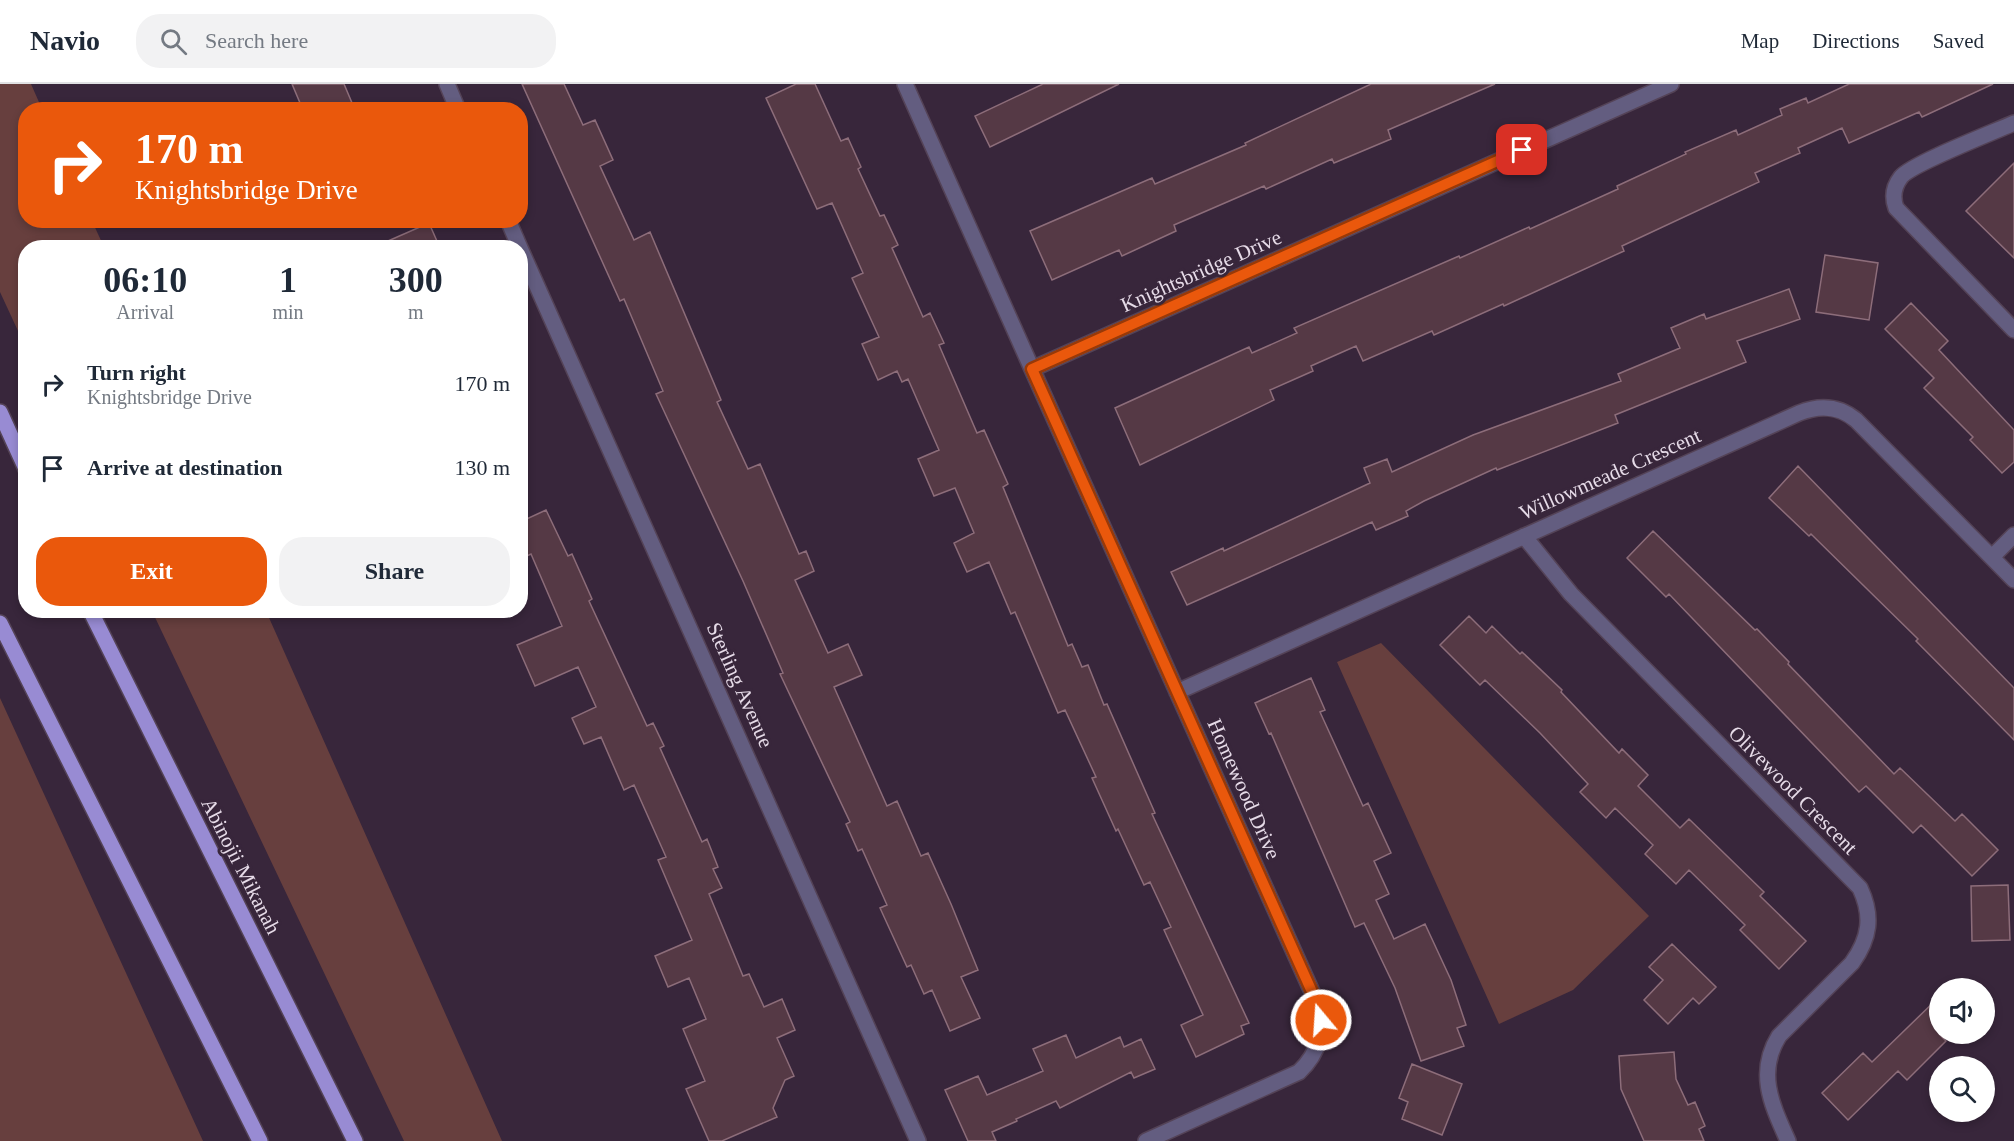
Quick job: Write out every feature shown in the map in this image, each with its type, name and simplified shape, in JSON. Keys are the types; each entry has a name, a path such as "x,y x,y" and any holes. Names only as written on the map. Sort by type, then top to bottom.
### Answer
{"main road":[{"path":"0,412 18,451"},
{"name":"Abinojii Mikanah","path":"94,618 355,1141"},
{"path":"0,623 260,1141"}],"street":[{"path":"447,84 455,102"},
{"path":"905,84 1032,369"},
{"name":"Knightsbridge Drive","path":"1032,369 1671,84"},
{"path":"2014,123 1907,171 1895,188 1893,200 1896,208 2014,330"},
{"name":"Sterling Avenue","path":"528,266 918,1141"},
{"name":"Homewood Drive","path":"1032,369 1317,1003 1321,1020 1321,1037 1310,1062 1299,1072 1146,1141"},
{"name":"Willowmeade Crescent","path":"1177,692 1798,413 1822,407 1848,412 2014,580"},
{"path":"1992,557 2014,535"},
{"name":"Olivewood Crescent","path":"1524,536 1571,594 1860,888 1868,905 1869,923 1862,948 1852,963 1779,1036 1771,1049 1766,1069 1771,1102 1788,1141"}],"shaded area":[{"path":"0,84 31,84 39,102 18,102 18,228 95,228 101,240 18,240 18,331 0,292"},
{"path":"155,618 269,618 502,1141 404,1141"},
{"path":"1381,643 1649,916 1573,990 1499,1024 1337,662"},
{"path":"0,698 203,1141 0,1141"}],"building":[{"path":"292,84 344,84 352,102 300,102"},
{"path":"522,84 564,84 583,125 595,120 613,160 600,166 634,240 650,232 721,400 717,402 748,469 760,464 799,554 806,551 814,571 795,580 828,653 848,644 862,675 834,687 887,806 897,801 921,856 928,853 951,904 978,970 961,977 980,1018 950,1031 932,990 924,994 911,965 907,967 880,908 887,905 862,849 858,851 846,824 850,822 780,674 783,673 743,581 656,394 663,391 624,299 620,301"},
{"path":"796,84 815,84 841,141 848,138 861,167 858,169 880,216 884,215 898,245 892,248 923,317 930,313 944,343 939,345 977,433 984,430 1008,484 1003,487 1068,646 1072,644 1082,667 1088,665 1104,705 1107,704 1155,813 1152,814 1249,1023 1241,1026 1244,1034 1196,1057 1181,1025 1203,1015 1164,930 1171,927 1150,882 1144,885 1118,829 1116,831 1092,778 1096,777 1065,710 1058,713 1015,612 1011,614 989,562 967,572 954,543 974,533 955,488 934,496 918,459 939,450 908,379 902,382 897,371 878,380 862,344 879,337 852,278 863,273 832,203 817,209 766,98"},
{"path":"1043,84 1119,84 990,147 975,116"},
{"path":"1371,84 1495,84 1388,130 1391,139 1334,163 1332,159 1266,189 1264,186 1174,225 1176,231 1122,256 1119,250 1052,280 1030,231 1152,178 1155,184 1246,145 1245,143"},
{"path":"1849,84 1993,84 1922,117 1919,112 1849,143 1842,128 1798,148 1800,153 1755,173 1759,182 1622,246 1624,251 1504,306 1503,304 1434,335 1432,331 1363,361 1356,346 1311,366 1313,371 1270,390 1274,400 1140,465 1115,408 1249,347 1252,353 1297,333 1294,328 1459,256 1460,258 1529,227 1530,229 1618,189 1617,186 1686,154 1685,152 1736,130 1738,135 1782,115 1780,109 1806,98 1808,103"},
{"path":"2014,163 2014,258 1966,211"},
{"path":"418,228 431,228 436,240 390,240"},
{"path":"1825,255 1878,263 1869,320 1816,312"},
{"path":"1789,289 1800,319 1737,341 1746,362 1615,415 1618,423 1497,470 1496,468 1424,501 1406,511 1408,516 1376,530 1372,522 1187,605 1171,572 1223,548 1224,551 1370,483 1364,468 1387,459 1392,472 1473,435 1621,381 1618,374 1680,348 1671,328 1704,314 1706,319"},
{"path":"1911,303 1948,341 1939,350 2014,430 2014,462 2002,473 1970,440 1973,437 1924,388 1934,378 1885,329"},
{"path":"1798,466 2014,688 2014,740 1916,641 1918,639 1811,534 1809,536 1769,498"},
{"path":"546,510 568,556 572,554 592,599 589,601 647,726 653,723 664,746 660,748 702,842 707,839 718,867 713,869 722,888 709,894 743,976 749,974 764,1007 782,999 795,1030 777,1038 794,1076 785,1080 773,1108 777,1117 722,1141 709,1141 686,1089 705,1081 683,1029 706,1019 689,978 668,987 655,956 692,940 658,860 666,857 634,785 624,790 601,737 584,744 572,718 596,707 578,667 535,686 517,645 562,626 531,554 528,555 528,518"},
{"path":"1653,531 1755,630 1757,629 1894,774 1900,768 1955,821 1962,814 1998,850 1972,876 1921,825 1913,833 1866,786 1859,792 1669,594 1666,597 1627,558"},
{"path":"1469,616 1486,633 1492,626 1520,654 1522,652 1562,690 1561,692 1619,753 1622,749 1648,775 1638,786 1680,828 1689,819 1764,892 1760,896 1806,941 1779,969 1740,930 1745,925 1689,870 1676,884 1645,854 1653,845 1615,808 1606,818 1580,792 1588,784 1540,733 1485,680 1480,685 1440,645"},
{"path":"1311,678 1325,710 1320,712 1363,806 1368,803 1391,853 1374,861 1389,894 1376,900 1394,939 1425,924 1451,980 1466,1025 1457,1028 1464,1046 1421,1061 1395,988 1364,923 1355,927 1271,733 1269,734 1255,703"},
{"path":"2008,885 2010,940 1972,941 1971,886"},
{"path":"1672,944 1716,987 1699,1004 1693,998 1668,1024 1644,1000 1663,980 1649,967"},
{"path":"1929,1007 1929,1044 1943,1044 1907,1080 1898,1071 1848,1120 1822,1093 1863,1053 1872,1062"},
{"path":"1066,1035 1076,1058 1120,1037 1124,1047 1141,1039 1155,1069 1134,1078 1131,1072 1060,1108 1056,1101 1016,1119 1017,1121 992,1132 996,1141 968,1141 945,1090 978,1076 987,1095 1043,1071 1033,1049"},
{"path":"1674,1052 1676,1079 1688,1105 1695,1102 1705,1126 1699,1129 1704,1141 1644,1141 1621,1089 1619,1056"},
{"path":"1412,1064 1462,1084 1442,1135 1402,1119 1408,1102 1399,1098"}],"route":[{"path":"1321,1020 1317,1003 1032,369 1522,150"}]}
